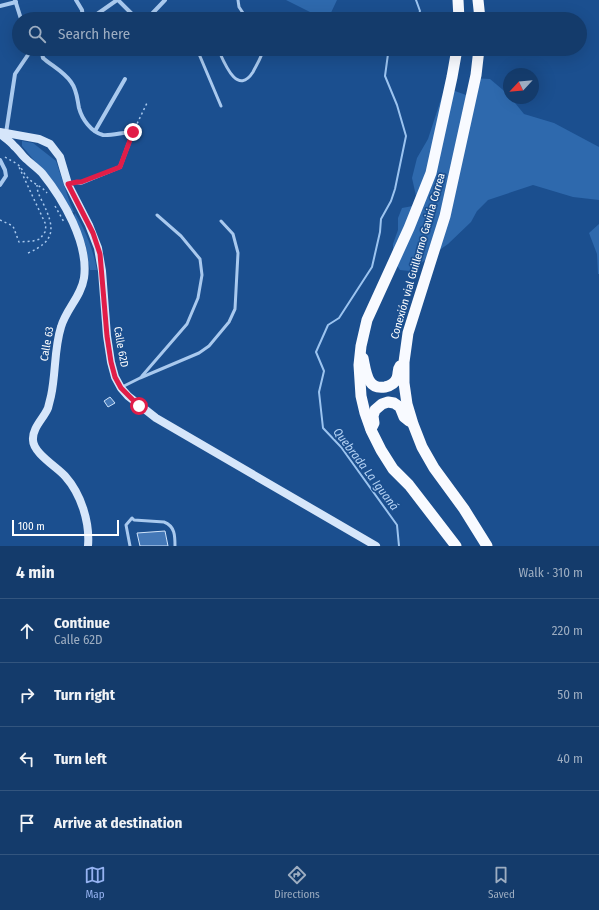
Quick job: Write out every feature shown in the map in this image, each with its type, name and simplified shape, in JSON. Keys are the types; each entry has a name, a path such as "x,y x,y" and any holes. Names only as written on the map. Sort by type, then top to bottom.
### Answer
{"highway":[{"path":"458,0 459,12"},
{"path":"478,0 479,12"},
{"name":"Conexión vial Guillermo Gaviria Correa","path":"456,56 431,173 409,228 367,320 361,346 359,364 361,396 371,430 381,450 394,469 409,485 456,546"},
{"name":"Conexión vial Guillermo Gaviria Correa","path":"478,56 476,75 469,100 445,216 408,334 404,362 404,383 407,404 422,447 434,468 461,504 487,546"},
{"path":"361,346 368,379 374,386 380,388 390,386 397,378 398,368 404,362"},
{"path":"371,430 374,423 373,416 375,410 382,404 388,402 394,403 400,407 404,418 413,424"}],"main road":[{"name":"Calle 62D","path":"2,133 34,137 50,144 60,157 68,184 89,225 98,248 102,271 105,324 110,356 115,377 121,388 139,406 156,418 376,546"},
{"name":"Calle 63","path":"2,133 24,157 42,173 57,194 74,227 84,254 82,284 76,300 61,325 48,408 35,431 33,440 39,453 65,476 72,486 84,513 88,528 88,546"}],"street":[{"path":"76,0 82,12"},
{"path":"100,12 117,0 129,12"},
{"path":"154,12 165,0"},
{"path":"0,6 16,1 19,12"},
{"path":"2,133 15,74 27,56"},
{"path":"43,56 43,58 61,71 71,82 77,93 80,109 85,121 95,131 103,135 133,132 120,167 81,182 68,184"},
{"path":"95,131 125,79"},
{"path":"0,160 6,176 0,184"}],"lane":[{"path":"238,0 239,6 243,12"},
{"path":"199,56 221,106"},
{"path":"222,56 236,79 243,81 249,78 262,56"},
{"path":"140,378 188,324 198,298 202,275 200,259 181,236 157,215"},
{"path":"121,388 140,378 199,353 209,346 229,322 235,308 238,253 233,234 221,221"},
{"path":"130,546 126,524 132,518 168,523 175,533 175,546"}],"path":[{"path":"133,132 147,103"},
{"path":"0,153 10,161 17,164 28,178 37,185 37,190 50,218 52,229 50,236 42,246 28,254"},
{"path":"0,220 13,226 20,242 40,239 45,232 46,225 43,216 17,164"}],"shaded area":[{"path":"286,0 337,0 331,12 310,12"},
{"path":"471,78 490,79 503,90 503,104 516,104 524,114 554,123 599,147 599,200 573,197 533,185 488,200 477,211 471,222 448,244 410,271 400,270 393,260 393,244 398,230 398,218 402,208 418,205 412,178 417,158 428,139 442,96 452,90 469,96"},
{"path":"22,141 33,143 56,161 74,212 70,212 59,190 22,146"},
{"path":"75,213 89,241 97,270 90,270 86,246 74,217"},
{"path":"599,224 598,274 597,254 589,233"}],"building":[{"path":"110,397 115,403 108,407 104,401"},
{"path":"165,531 168,546 140,546 137,533"}],"waterway":[{"name":"Quebrada La Iguaná","path":"416,0 420,12"},
{"name":"Quebrada La Iguaná","path":"388,56 385,76 397,105 406,136 395,189 391,201 381,219 380,232 372,267 339,318 328,325 316,352 324,371 319,392 323,428 341,447 397,525 399,546"}],"route":[{"path":"133,132 120,167 81,182 68,184 93,233 100,254 105,324 115,377 121,388 139,406"}]}
